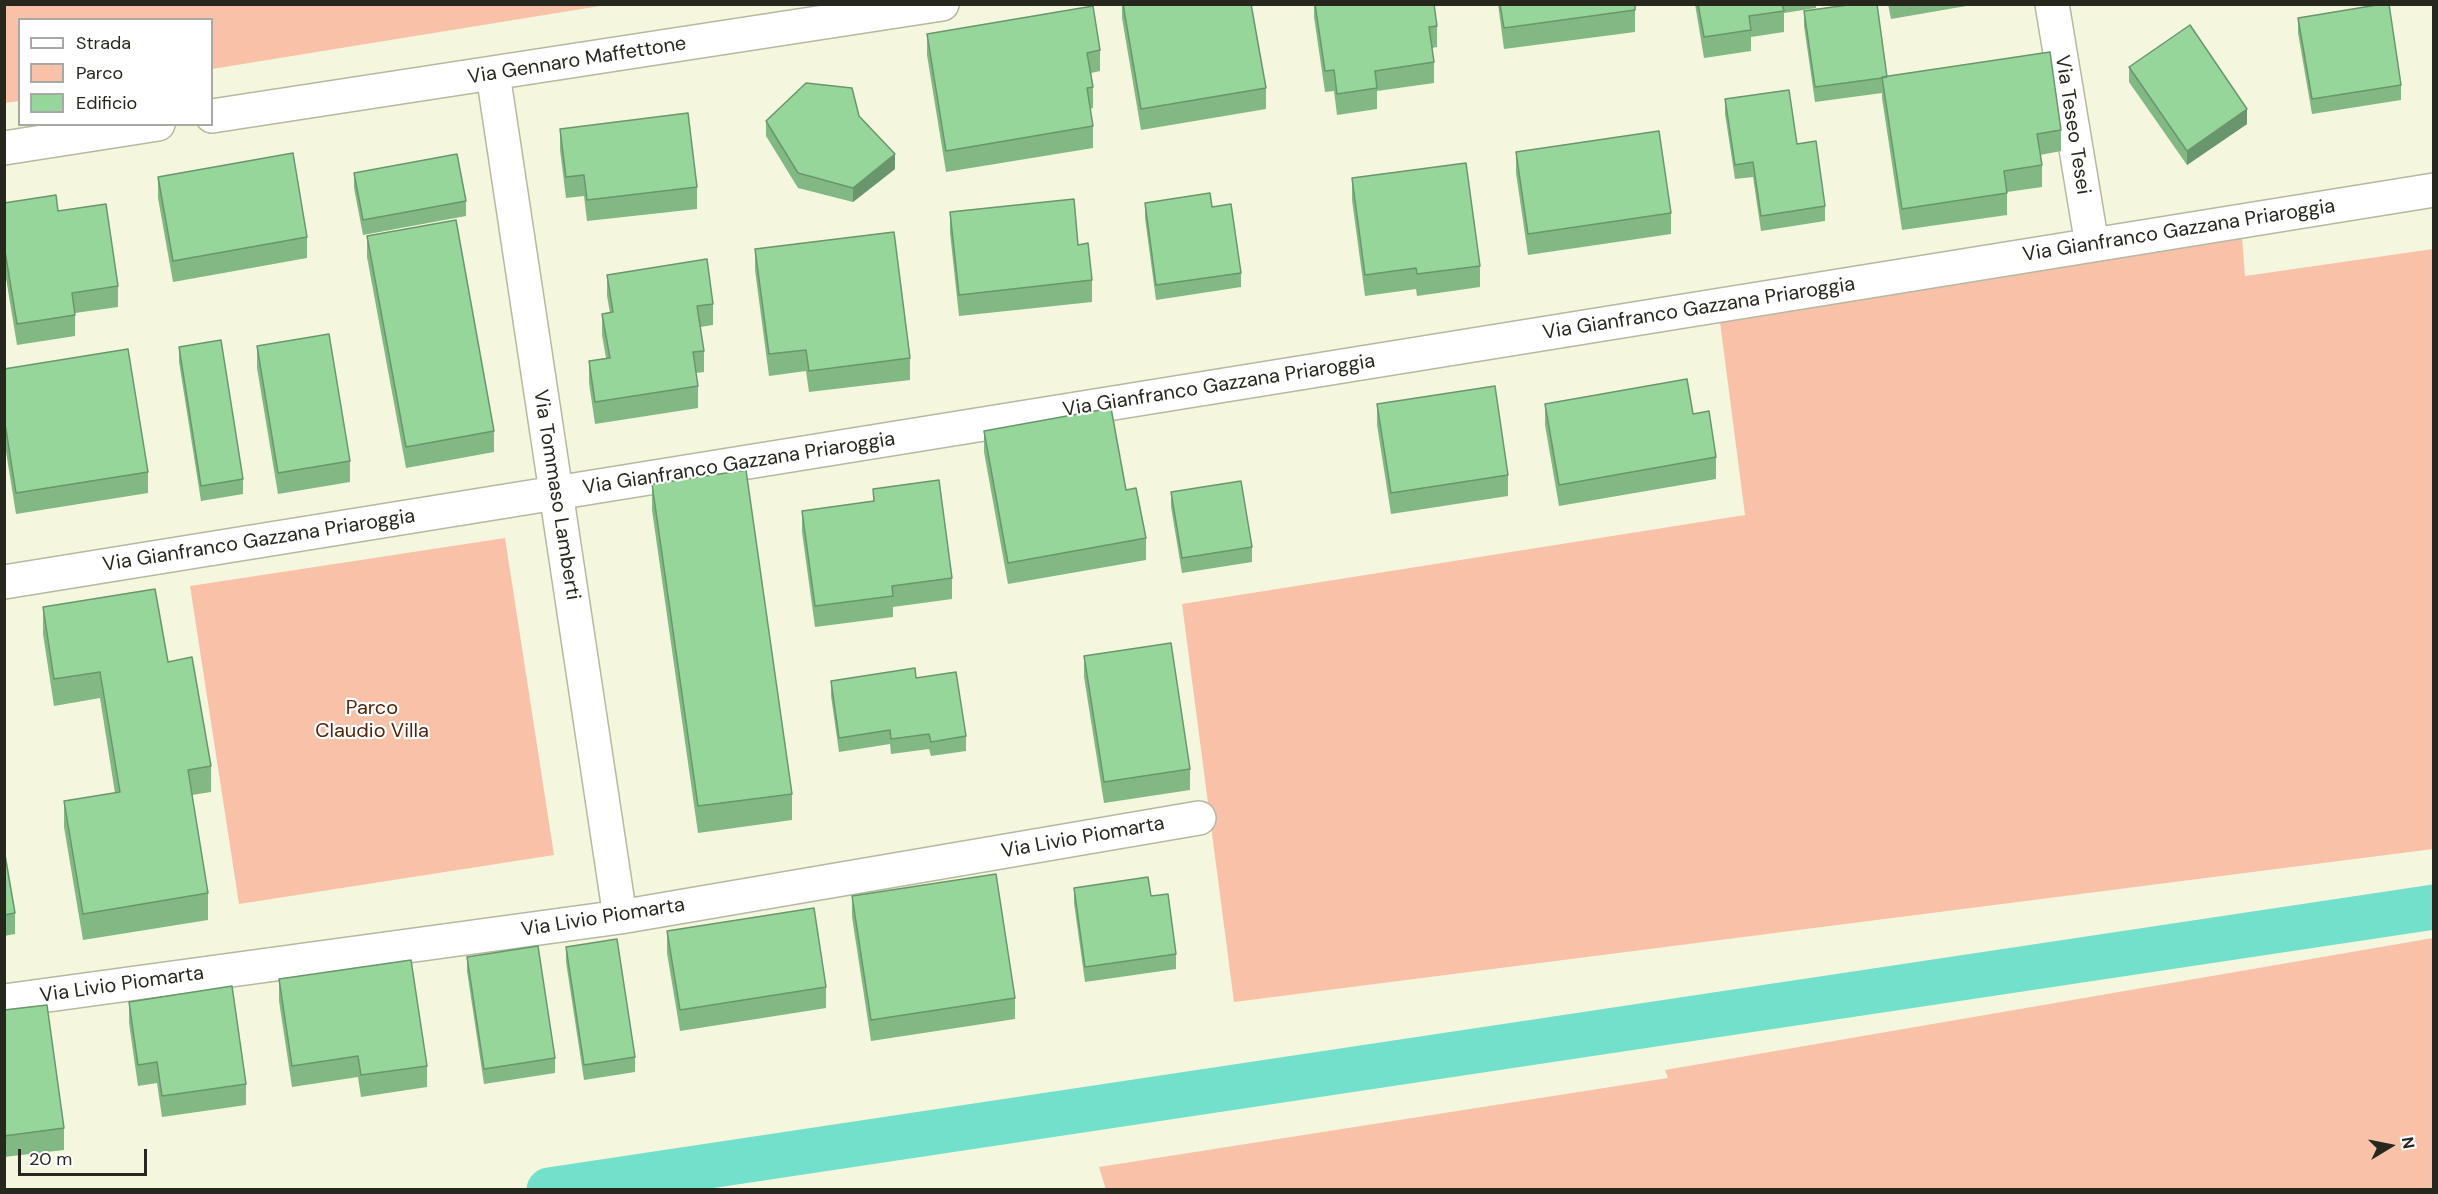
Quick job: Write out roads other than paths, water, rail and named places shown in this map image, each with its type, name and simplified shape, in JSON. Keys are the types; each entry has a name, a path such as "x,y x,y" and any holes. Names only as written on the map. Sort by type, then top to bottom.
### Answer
{"street":[{"name":"Via Gennaro Maffettone","path":"213,116 942,4"},
{"name":"Via Teseo Tesei","path":"2052,4 2092,245"},
{"name":"Via Tommaso Lamberti","path":"493,74 620,917"},
{"path":"4,148 145,126"},
{"name":"Via Gianfranco Gazzana Priaroggia","path":"4,582 2433,190"},
{"name":"Via Livio Piomarta","path":"4,1001 620,917 1199,818"}],"waterway":[{"path":"549,1190 2434,907"}],"park label":[{"name":"Parco Claudio Villa","path":"372,720"}]}
